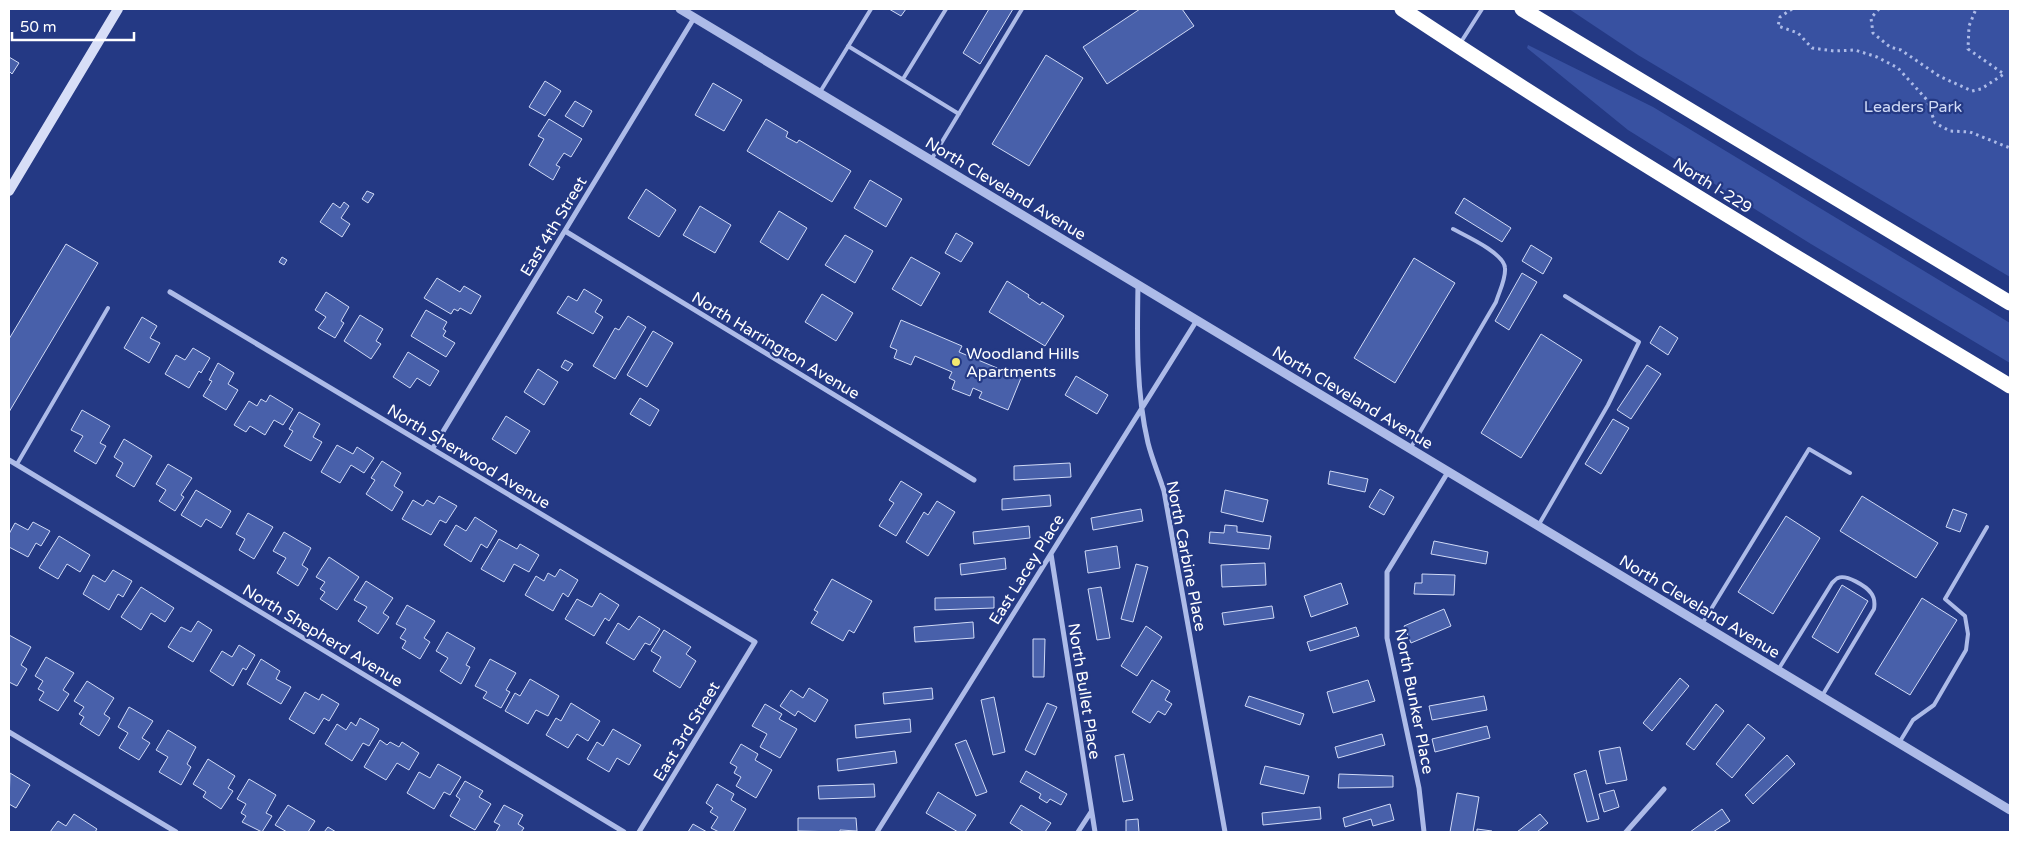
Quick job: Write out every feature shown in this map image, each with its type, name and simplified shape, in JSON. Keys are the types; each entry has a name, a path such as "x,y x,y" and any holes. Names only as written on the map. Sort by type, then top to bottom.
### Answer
{"highway":[{"name":"North I-229","path":"1402,9 1784,250 2010,386"},
{"path":"1522,9 2010,303"}],"main road":[{"path":"9,190 118,9"}],"street":[{"name":"North Cleveland Avenue","path":"680,9 2010,810"},
{"name":"East 4th Street","path":"433,448 694,18"},
{"name":"North Harrington Avenue","path":"565,231 974,480"},
{"name":"North Carbine Place","path":"1138,285 1137,339 1142,407 1148,444 1164,491 1225,832"},
{"name":"North Sherwood Avenue","path":"170,292 755,642"},
{"name":"East Lacey Place","path":"877,832 1197,320"},
{"name":"North Shepherd Avenue","path":"9,460 624,832"},
{"name":"North Bunker Place","path":"1424,832 1420,788 1387,638 1387,572 1448,472"},
{"name":"North Bullet Place","path":"1051,553 1095,832"},
{"name":"East 3rd Street","path":"639,832 755,642"},
{"path":"9,732 176,832"},
{"path":"1626,832 1664,789"},
{"path":"1078,832 1091,812"}],"lane":[{"path":"820,93 870,9"},
{"path":"903,79 946,9"},
{"path":"931,160 1022,9"},
{"path":"1458,46 1482,9"},
{"path":"848,46 959,114"},
{"path":"1410,449 1496,302 1503,280 1505,266 1500,256 1453,228"},
{"path":"1538,526 1608,405 1639,342 1565,296"},
{"path":"16,464 108,308"},
{"path":"1702,624 1809,449 1850,473"},
{"path":"1899,743 1913,720 1934,705 1966,650 1968,634 1965,616 1945,599 1988,528"},
{"path":"1778,670 1832,583 1838,578 1845,577 1856,582 1871,592 1875,600 1874,609 1822,697"}],"path":[{"path":"1792,9 1780,17 1778,26 1798,33 1812,48 1834,51 1855,50 1877,56 1898,68 1913,84 1927,100 1936,123 1950,131 1970,132 2010,148"},
{"path":"1879,9 1872,18 1873,33 1890,47 1901,50 1938,76 1972,91 1981,89 2004,74 1968,49 1969,26 1976,9"}],"green space":[{"name":"Leaders Park","path":"1569,9 2010,9 2010,277 1638,55"},
{"path":"1528,45 1653,107 2010,323 2010,363 1811,244 1628,130 1527,48"}],"building":[{"path":"889,9 906,9 901,16"},
{"path":"989,9 1013,9 980,64 963,53"},
{"path":"1140,9 1182,9 1194,26 1107,84 1083,47"},
{"path":"1046,55 1083,78 1029,166 992,144"},
{"path":"9,57 19,63 12,74 10,72 9,74"},
{"path":"545,81 561,91 545,116 529,107"},
{"path":"713,83 742,100 724,131 695,115"},
{"path":"575,101 592,111 583,127 565,116"},
{"path":"549,119 582,139 571,157 564,153 556,165 560,167 553,180 529,165 544,139 538,136"},
{"path":"766,119 788,132 786,137 797,143 799,140 851,171 832,202 747,151"},
{"path":"870,180 902,199 886,227 854,208"},
{"path":"646,189 676,210 659,237 628,218"},
{"path":"367,191 374,194 368,203 362,199"},
{"path":"1464,198 1511,228 1502,242 1455,213"},
{"path":"344,202 349,206 341,218 350,224 342,237 320,222 333,203 340,208"},
{"path":"700,206 731,225 715,253 683,235"},
{"path":"779,211 807,228 788,260 760,242"},
{"path":"956,233 973,243 961,262 945,253"},
{"path":"845,235 873,251 855,283 825,265"},
{"path":"66,244 98,263 9,412 9,339"},
{"path":"1531,245 1552,258 1543,274 1522,261"},
{"path":"282,257 287,260 284,265 279,262"},
{"path":"911,257 940,273 921,306 892,289"},
{"path":"1414,258 1455,283 1395,383 1354,358"},
{"path":"1522,273 1537,282 1509,330 1495,321"},
{"path":"437,278 460,292 464,286 481,296 471,314 460,308 458,311 454,309 451,314 424,298"},
{"name":"Woodland Hills Apartments","path":"1007,281 1029,295 1028,297 1040,305 1042,302 1064,316 1045,346 989,312"},
{"path":"584,289 602,300 595,312 603,317 593,334 557,313 568,296 577,301"},
{"path":"326,292 349,307 341,321 344,323 335,338 318,328 326,317 315,310"},
{"path":"822,294 853,313 836,341 805,322"},
{"path":"426,310 447,322 443,329 446,331 443,336 455,343 446,357 411,336"},
{"path":"360,315 383,329 376,341 381,344 371,359 344,341"},
{"path":"628,316 646,327 615,379 593,366 615,328 619,330"},
{"path":"142,317 157,326 150,338 160,343 149,363 124,348"},
{"name":"Woodland Hills Apartments","path":"901,320 962,346 959,352 1021,378 1008,410 979,398 982,392 973,388 970,396 952,389 955,381 949,378 952,372 915,356 911,365 894,358 897,350 890,347"},
{"path":"1660,326 1678,338 1668,355 1650,343"},
{"path":"653,331 673,343 647,387 627,375"},
{"path":"1541,334 1582,360 1521,458 1481,433"},
{"path":"193,348 210,358 201,373 199,371 189,388 165,374 176,355 185,360"},
{"path":"408,352 439,371 430,386 417,378 410,388 393,377"},
{"path":"565,360 573,364 568,371 561,367"},
{"path":"218,363 234,373 228,384 238,390 226,410 203,396 212,381 209,380"},
{"path":"1647,365 1661,374 1631,419 1617,410"},
{"path":"538,369 558,382 544,405 524,392"},
{"path":"1076,376 1108,395 1097,414 1065,395"},
{"path":"270,395 293,409 283,425 274,420 265,435 250,426 246,432 234,425 249,401 257,406 261,399 266,402"},
{"path":"640,398 659,410 650,426 630,414"},
{"path":"82,410 110,426 100,443 106,446 96,464 74,451 83,436 71,430"},
{"path":"299,412 320,424 313,437 322,442 311,461 284,446 293,431 289,429"},
{"path":"506,416 530,431 516,454 492,439"},
{"path":"1613,419 1629,428 1601,474 1585,464"},
{"path":"124,439 152,456 134,487 116,476 123,463 114,457"},
{"path":"337,445 353,454 357,447 374,458 364,473 351,465 340,483 321,472"},
{"path":"382,461 401,473 394,486 403,492 392,511 366,494 375,480 371,478"},
{"path":"1070,463 1071,477 1014,480 1014,466"},
{"path":"168,464 192,478 181,495 184,497 175,511 159,501 166,490 156,484"},
{"path":"1330,471 1368,479 1365,492 1328,484"},
{"path":"901,481 922,494 896,536 879,526 894,503 889,500"},
{"path":"1380,489 1394,497 1384,515 1369,507"},
{"path":"196,490 231,511 221,528 206,519 201,527 181,515"},
{"path":"1225,490 1268,500 1263,522 1221,512"},
{"path":"1050,495 1051,506 1002,510 1002,499"},
{"path":"439,496 457,506 446,523 440,520 431,535 402,519 413,500 423,506 427,500 434,504"},
{"path":"1862,496 1938,543 1916,578 1840,531"},
{"path":"937,501 955,512 928,556 906,542 924,512 928,515"},
{"path":"1141,509 1143,521 1093,530 1091,518"},
{"path":"1953,509 1967,514 1960,532 1946,527"},
{"path":"248,513 273,527 254,559 239,550 245,539 236,534"},
{"path":"1786,516 1820,538 1773,614 1738,592"},
{"path":"475,517 497,531 487,548 481,544 471,562 444,545 456,525 466,531"},
{"path":"33,522 50,531 41,546 36,543 28,557 9,547 9,534 15,523 28,530"},
{"path":"1225,525 1237,526 1237,532 1271,536 1269,549 1209,543 1210,532 1224,533"},
{"path":"1029,526 1030,538 974,544 973,532"},
{"path":"284,532 311,548 302,565 308,569 298,586 277,573 286,558 273,551"},
{"path":"59,536 90,555 80,572 67,564 58,579 39,568"},
{"path":"499,539 517,549 520,544 539,555 529,572 514,564 504,582 481,569"},
{"path":"1434,541 1488,552 1486,564 1431,554"},
{"path":"1117,546 1120,568 1088,573 1085,551"},
{"path":"329,557 359,577 337,610 320,599 325,592 320,589 325,582 316,577"},
{"path":"1005,558 1006,569 961,575 960,564"},
{"path":"1265,563 1266,585 1222,587 1221,565"},
{"path":"1136,564 1148,567 1133,622 1121,619"},
{"path":"560,569 578,580 568,597 563,593 553,611 525,595 536,576 544,581 548,573 555,577"},
{"path":"113,570 132,581 123,597 118,594 109,610 83,594 93,575 105,582"},
{"path":"1422,574 1455,575 1454,595 1414,594 1415,583 1422,583"},
{"path":"832,579 872,601 854,633 849,630 843,641 811,623 818,612 814,610"},
{"path":"366,581 393,598 383,613 389,617 378,634 358,621 367,607 354,600"},
{"path":"1341,583 1348,604 1311,617 1304,596"},
{"path":"1842,585 1868,601 1838,653 1812,637"},
{"path":"141,587 174,608 165,622 151,613 141,630 121,617"},
{"path":"1101,587 1110,638 1097,640 1088,589"},
{"path":"600,593 619,605 609,621 605,618 594,636 565,619 577,599 592,607"},
{"path":"994,597 994,608 935,610 935,598"},
{"path":"1922,598 1957,620 1910,695 1875,674"},
{"path":"407,605 435,621 424,638 430,642 420,659 402,648 406,641 400,638 406,629 396,624"},
{"path":"1272,606 1274,618 1224,625 1222,613"},
{"path":"1444,609 1451,626 1411,643 1404,626"},
{"path":"639,616 660,629 650,645 645,643 634,660 606,643 618,623 629,630"},
{"path":"198,621 212,630 193,662 168,647 181,627 191,632"},
{"path":"973,622 974,638 915,642 914,627"},
{"path":"1146,626 1162,637 1137,676 1121,666"},
{"path":"1356,627 1359,636 1310,651 1307,642"},
{"path":"664,630 691,647 686,654 696,661 680,688 653,671 661,657 651,651"},
{"path":"447,632 475,648 466,665 470,667 461,684 440,671 448,658 436,651"},
{"path":"9,635 31,647 21,665 27,669 17,686 9,682"},
{"path":"1033,639 1045,639 1044,677 1033,677"},
{"path":"239,645 255,655 246,670 243,668 233,686 210,671 222,651 232,657"},
{"path":"46,657 74,673 63,690 69,694 58,711 39,700 44,692 38,689 43,681 35,676"},
{"path":"261,659 280,671 276,679 291,687 281,704 247,684"},
{"path":"490,659 516,673 506,690 510,692 501,708 483,698 487,692 475,686"},
{"path":"1680,678 1689,686 1652,731 1643,723"},
{"path":"530,679 559,696 548,716 536,710 528,724 505,711 515,693 520,696"},
{"path":"1152,680 1170,691 1165,700 1172,704 1165,715 1158,711 1150,723 1132,712"},
{"path":"1368,680 1375,701 1333,713 1327,692"},
{"path":"87,681 114,698 104,714 110,718 99,736 80,724 84,717 79,714 84,707 74,701"},
{"path":"809,688 828,700 815,722 798,711 795,716 780,706 791,690 803,698"},
{"path":"932,688 933,699 884,704 883,693"},
{"path":"305,692 319,700 322,694 339,704 329,721 324,718 314,734 289,719"},
{"path":"1249,696 1304,714 1300,725 1245,706"},
{"path":"1484,696 1487,710 1432,720 1429,706"},
{"path":"994,697 1005,752 993,755 981,700"},
{"path":"571,703 600,721 588,741 577,734 568,748 546,735 556,718 561,721"},
{"path":"1047,703 1057,707 1035,755 1025,750"},
{"path":"765,704 782,714 779,719 797,729 780,758 760,747 767,734 752,726"},
{"path":"1716,704 1724,711 1694,750 1686,744"},
{"path":"129,707 153,721 142,738 150,743 139,760 119,748 128,733 118,727"},
{"path":"360,718 379,729 369,746 363,743 352,761 325,744 337,724 346,730 351,722 356,726"},
{"path":"910,719 911,732 856,738 855,725"},
{"path":"1748,724 1765,738 1732,778 1716,764"},
{"path":"1487,726 1490,738 1435,752 1432,739"},
{"path":"613,729 641,745 629,765 617,758 609,772 587,759 597,742 603,746"},
{"path":"168,730 196,747 187,764 191,767 181,785 159,772 168,757 156,750"},
{"path":"1382,734 1385,745 1338,758 1335,747"},
{"path":"380,740 387,745 390,742 399,747 402,742 419,753 409,770 397,763 386,780 364,767"},
{"path":"966,740 987,792 976,796 955,744"},
{"path":"741,744 758,754 755,760 772,770 756,798 736,786 741,777 734,773 737,767 730,763"},
{"path":"1620,747 1627,780 1606,784 1599,751"},
{"path":"895,751 897,763 838,771 837,759"},
{"path":"1124,754 1133,800 1123,802 1115,756"},
{"path":"1787,755 1795,764 1753,804 1745,795"},
{"path":"208,759 235,776 228,788 233,791 221,809 203,797 206,792 193,784"},
{"path":"438,764 461,777 450,795 444,792 434,809 407,793 419,772 430,778"},
{"path":"1265,766 1309,776 1304,794 1260,784"},
{"path":"1586,770 1599,819 1587,822 1574,774"},
{"path":"1026,771 1067,794 1061,805 1050,799 1047,803 1039,798 1041,794 1020,782"},
{"path":"10,773 30,785 16,808 9,804"},
{"path":"1339,774 1393,776 1393,787 1338,788"},
{"path":"249,779 276,795 266,813 272,816 262,832 242,822 246,816 241,813 246,804 237,799"},
{"path":"465,781 483,791 479,797 491,804 475,830 450,816 460,799 456,796"},
{"path":"717,784 734,794 731,800 746,809 733,832 719,832 711,828 718,817 710,812 713,808 706,803"},
{"path":"874,784 875,797 819,799 818,786"},
{"path":"1614,790 1619,807 1604,812 1599,794"},
{"path":"938,792 976,815 965,832 958,832 926,813"},
{"path":"1457,793 1479,797 1473,832 1450,832"},
{"path":"1390,804 1394,820 1373,826 1371,819 1345,827 1343,818"},
{"path":"288,805 315,821 308,832 287,832 275,825"},
{"path":"504,805 523,815 518,824 524,828 521,832 496,832 500,825 494,822"},
{"path":"1021,805 1051,823 1045,832 1024,832 1010,823"},
{"path":"1320,807 1321,819 1263,825 1262,813"},
{"path":"1722,809 1730,821 1713,832 1690,832"},
{"path":"74,814 97,829 95,832 50,832 58,821 66,826"},
{"path":"1540,814 1548,823 1537,832 1517,832"},
{"path":"798,818 856,818 857,831 798,831"},
{"path":"1138,819 1139,832 1126,832 1126,820"},
{"path":"693,824 707,832 688,832"},
{"path":"328,827 336,832 324,832"},
{"path":"1477,829 1492,831 1492,832 1477,832"}],"place":[{"name":"Woodland Hills Apartments","path":"956,362"}]}
